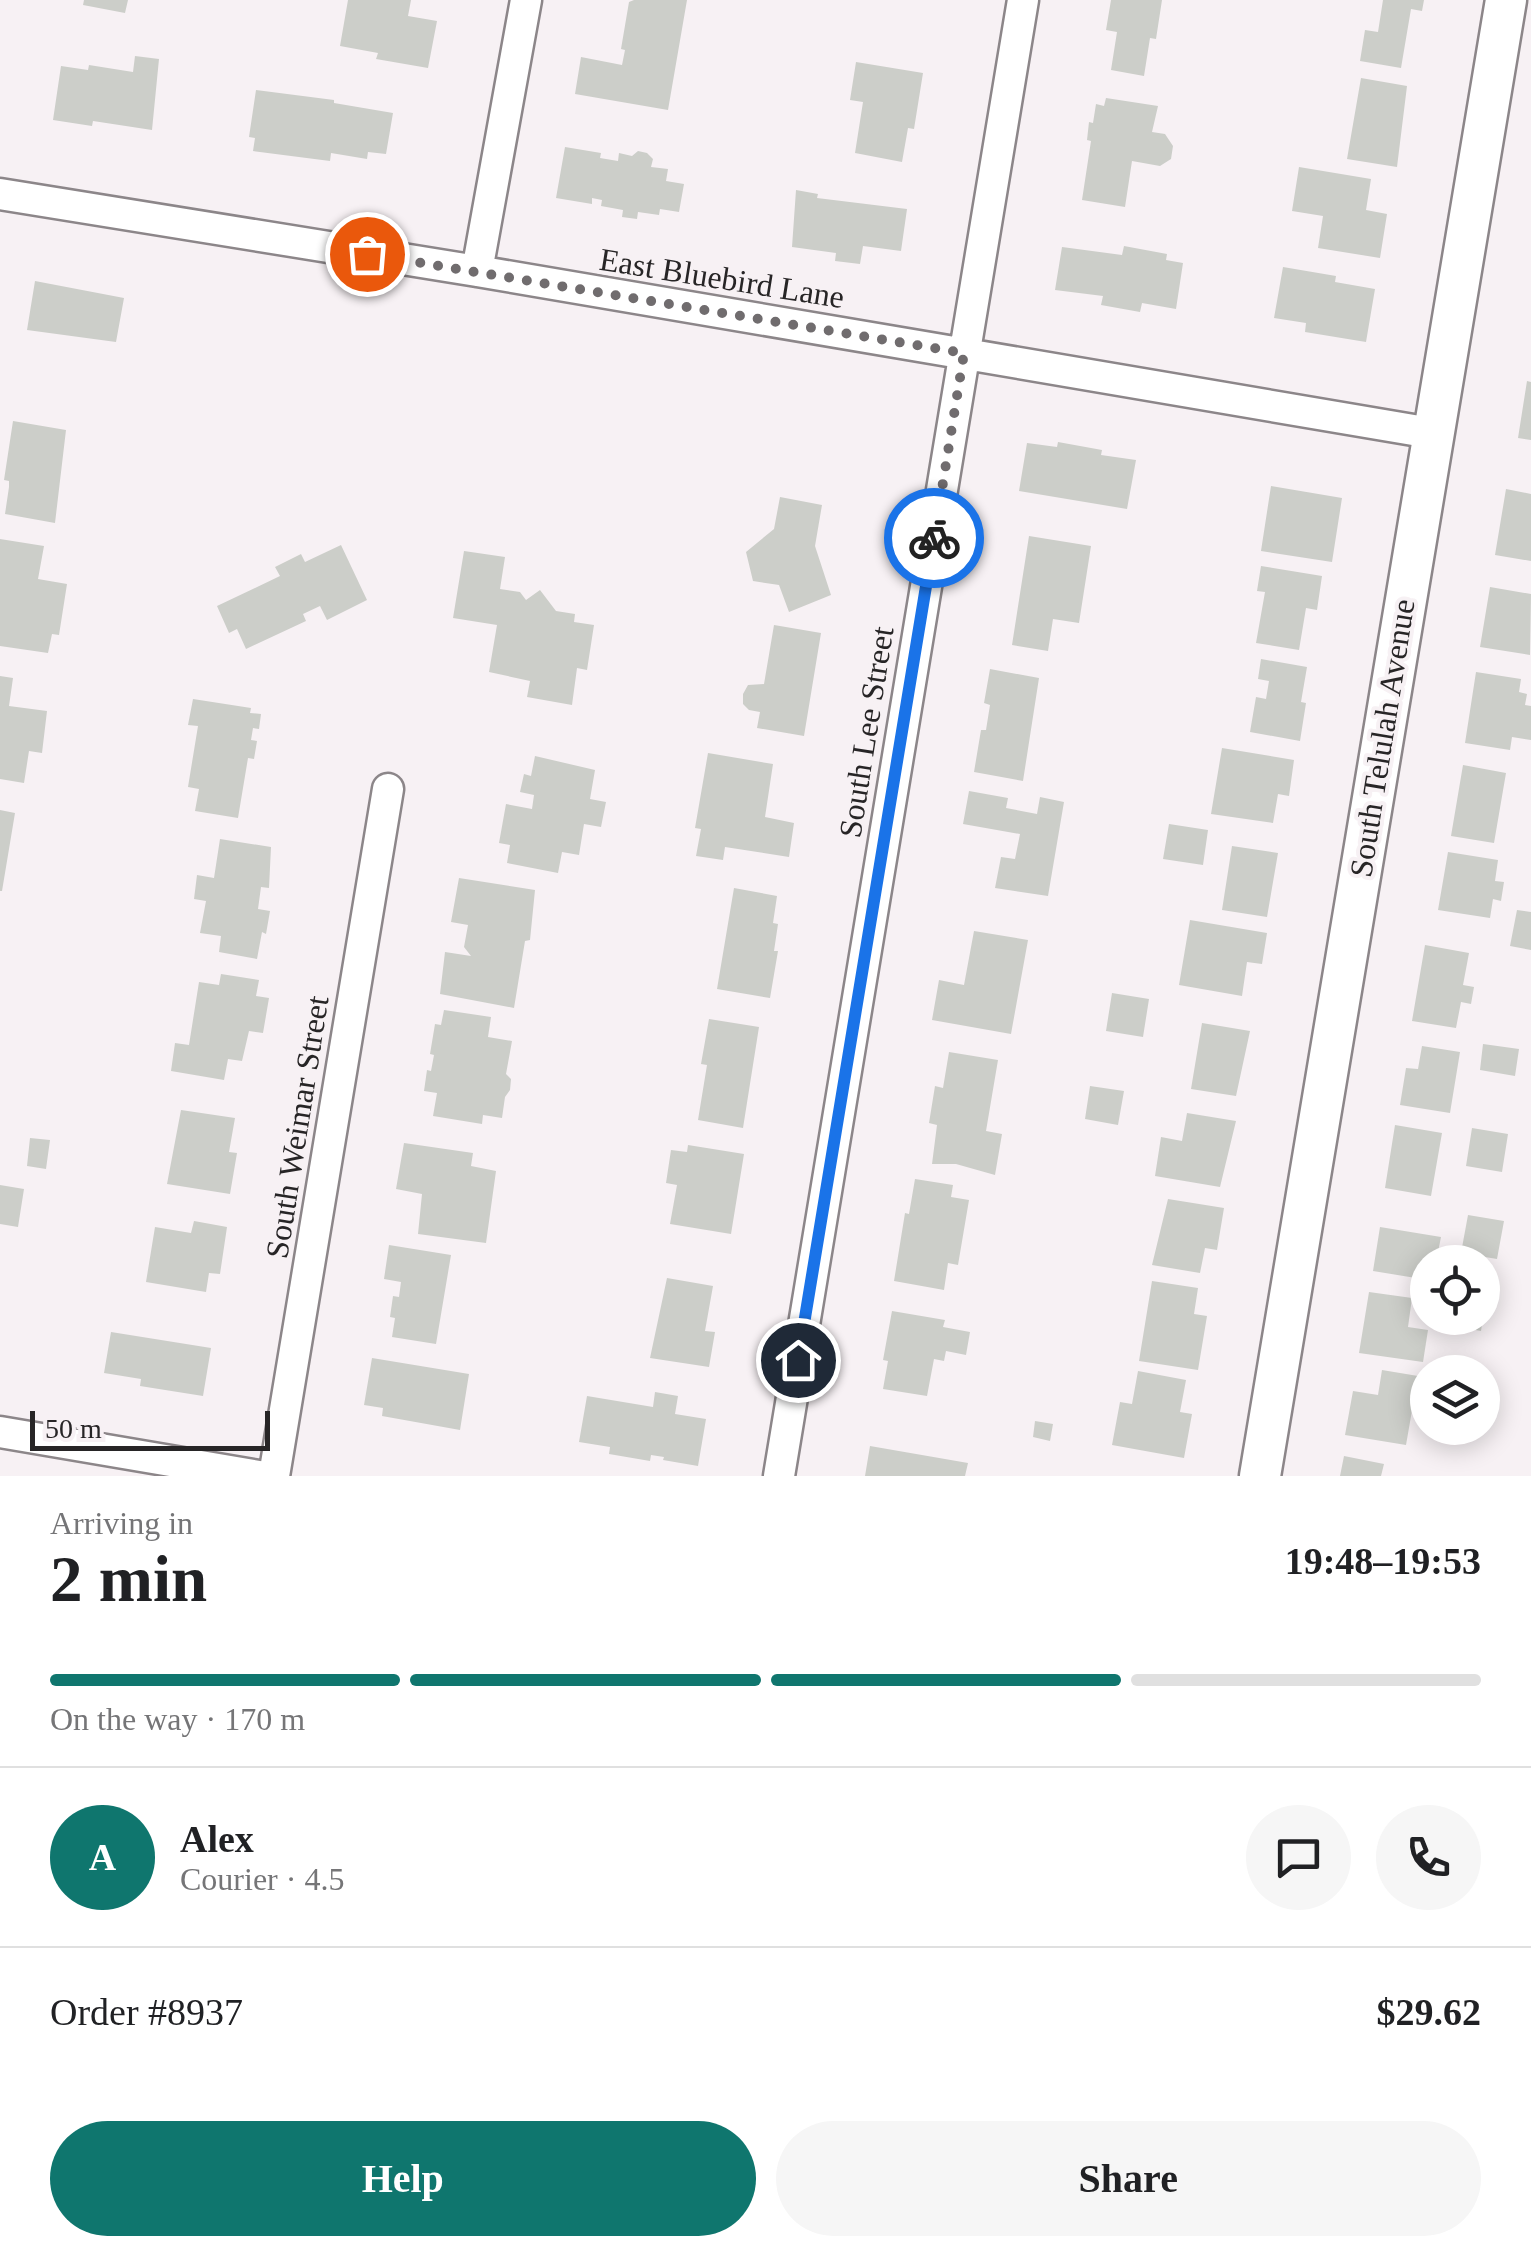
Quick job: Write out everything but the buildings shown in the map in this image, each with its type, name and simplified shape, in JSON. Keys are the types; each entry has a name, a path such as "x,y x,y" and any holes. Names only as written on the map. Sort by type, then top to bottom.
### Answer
{"street":[{"path":"477,271 526,0"},
{"name":"South Lee Street","path":"779,1476 1022,0"},
{"name":"South Telulah Avenue","path":"1260,1476 1506,0"},
{"name":"East Bluebird Lane","path":"0,194 1431,433"},
{"name":"South Weimar Street","path":"274,1476 388,789"},
{"path":"0,1432 259,1476"}],"way so far":[{"path":"367,254 964,353 934,538"}],"route":[{"path":"798,1360 934,538"}]}
